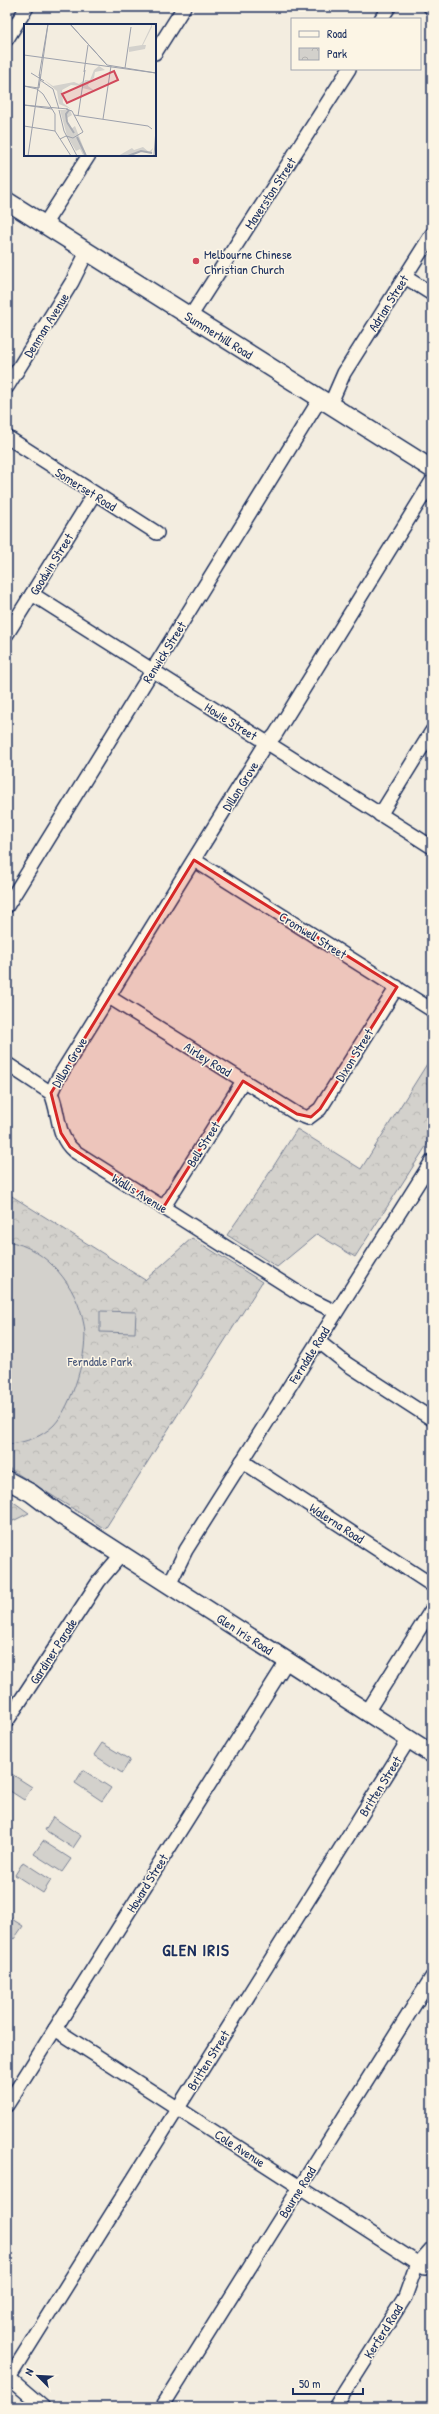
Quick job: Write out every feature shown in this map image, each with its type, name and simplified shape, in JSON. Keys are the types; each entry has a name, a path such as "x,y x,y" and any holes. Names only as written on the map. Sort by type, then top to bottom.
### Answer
{"main road":[{"name":"Summerhill Road","path":"7,201 432,469"},
{"name":"Glen Iris Road","path":"7,1480 31,1493 59,1514 432,1754"},
{"name":"Glen Iris Road","path":"7,1484 27,1500 59,1514"}],"street":[{"path":"7,38 27,7"},
{"path":"156,51 184,7"},
{"path":"382,18 389,7"},
{"name":"Maverston Street","path":"190,317 348,70"},
{"path":"44,225 88,156"},
{"name":"Adrian Street","path":"324,401 344,373 432,234"},
{"name":"Denman Avenue","path":"7,387 89,254"},
{"path":"405,277 432,294"},
{"name":"Renwick Street","path":"7,906 152,671 324,401"},
{"name":"Somerset Road","path":"10,440 156,533"},
{"name":"Dillon Grove","path":"51,1093 194,860 268,744 276,735 432,481"},
{"name":"Goodwin Street","path":"7,634 94,494"},
{"name":"Howie Street","path":"32,594 432,847"},
{"path":"380,815 432,730"},
{"name":"Cromwell Street","path":"194,860 432,1010"},
{"name":"Dixon Street","path":"308,1118 320,1109 397,987"},
{"name":"Airley Road","path":"109,997 243,1081 298,1114 308,1118"},
{"path":"7,1064 51,1093"},
{"name":"Bell Street","path":"163,1208 243,1081"},
{"name":"Wallis Avenue","path":"51,1093 61,1133 70,1148 334,1316"},
{"name":"Ferndale Road","path":"165,1582 432,1161"},
{"path":"316,1344 432,1419"},
{"name":"Walerna Road","path":"242,1461 432,1585"},
{"name":"Gardiner Parade","path":"7,1721 117,1551"},
{"path":"367,1712 432,1609"},
{"name":"Howard Street","path":"7,2105 287,1661"},
{"name":"Britten Street","path":"8,2380 410,1740"},
{"name":"Bourne Road","path":"162,2407 432,1977"},
{"name":"Cole Avenue","path":"55,2029 300,2187 425,2263"},
{"name":"Kerferd Road","path":"335,2407 405,2296 417,2285 432,2248"},
{"path":"8,2380 39,2404"}],"highlighted area":[{"path":"194,860 397,987 320,1109 311,1117 297,1114 243,1081 163,1208 70,1147 61,1133 51,1093 57,1080"}],"green space":[{"path":"432,1056 432,1137 355,1257 317,1234 277,1267 227,1235 261,1186 297,1129 361,1169"},
{"name":"Ferndale Park","path":"7,1193 145,1280 192,1238 262,1282 105,1529 7,1467"},
{"path":"7,1241 22,1245 35,1252 47,1260 58,1271 75,1296 84,1325 85,1336 78,1378 61,1416 54,1425 39,1436 22,1442 10,1444 7,1443"},
{"path":"100,1311 136,1312 135,1333 100,1332"},
{"path":"8,1498 29,1513 7,1524 7,1499"},
{"path":"102,1743 130,1760 122,1773 94,1755"},
{"path":"83,1770 111,1788 102,1801 75,1783"},
{"path":"7,1771 32,1787 24,1800 7,1789"},
{"path":"53,1817 81,1836 73,1848 45,1830"},
{"path":"43,1841 71,1859 62,1872 34,1854"},
{"path":"23,1862 51,1880 43,1893 15,1875"},
{"path":"7,1916 23,1926 14,1939 7,1934"}],"place":[{"name":"Melbourne Chinese Christian Church","path":"196,261"}],"district":[{"name":"GLEN IRIS","path":"196,1950"}]}
